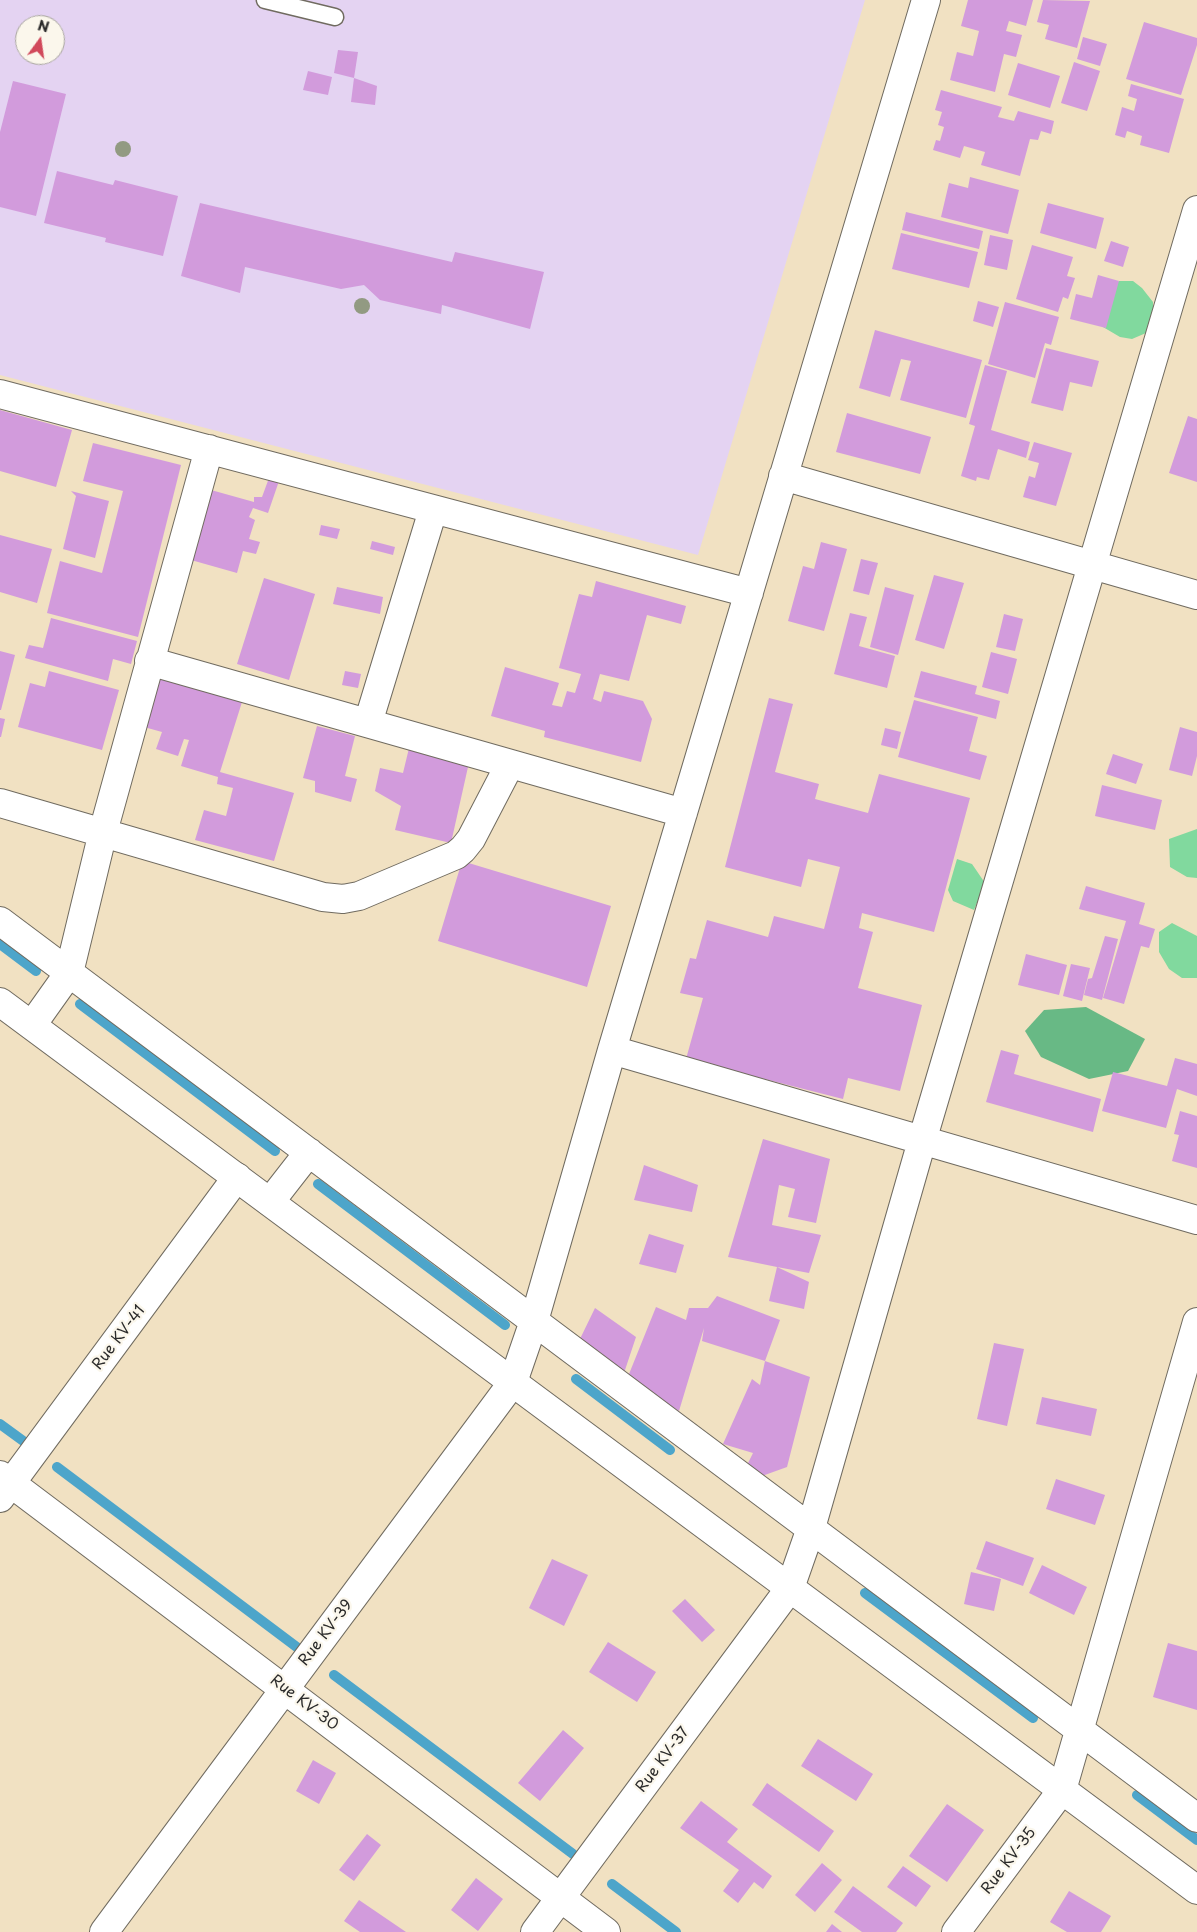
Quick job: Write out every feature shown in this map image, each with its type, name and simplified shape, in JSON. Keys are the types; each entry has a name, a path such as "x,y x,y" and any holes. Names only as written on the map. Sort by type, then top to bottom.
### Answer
{"street":[{"name":"Rue KV-39","path":"104,1932 513,1382 534,1321 612,1050 926,0"},
{"name":"Rue KV-37","path":"535,1932 790,1588 811,1528 922,1141 1197,210"},
{"path":"0,394 749,593"},
{"path":"32,1025 69,973 103,832 209,449"},
{"path":"784,476 1197,594"},
{"path":"368,723 433,510"},
{"path":"149,661 683,814"},
{"path":"0,803 323,897 343,899 359,896 456,854 471,839 510,764"},
{"path":"0,921 1197,1818"},
{"path":"0,1002 1197,1890"},
{"path":"612,1050 1197,1220"},
{"path":"270,1202 309,1152"},
{"name":"Rue KV-41","path":"4,1485 237,1178"},
{"path":"1062,1790 1197,1322"},
{"name":"Rue KV-30","path":"4,1485 285,1688 606,1932"},
{"name":"Rue KV-35","path":"956,1932 1062,1790"}],"lane":[{"path":"265,0 335,17"}],"shaded area":[{"path":"0,0 865,0 698,555 0,375"}],"green space":[{"path":"1119,281 1133,281 1142,288 1153,302 1153,319 1146,333 1132,339 1120,337 1103,327 1100,295"},
{"path":"1197,829 1197,878 1187,877 1170,867 1169,839"},
{"path":"957,859 972,864 985,883 974,910 953,901 948,890"},
{"path":"1172,923 1197,936 1197,978 1182,978 1169,969 1159,952 1159,932"},
{"path":"1086,1007 1145,1039 1128,1071 1089,1079 1041,1057 1025,1031 1044,1010"}],"building":[{"path":"968,0 1033,0 1026,26 1009,21 1006,31 1022,35 1016,57 1004,54 995,92 950,80 957,52 973,56 979,31 961,26"},
{"path":"1043,0 1090,1 1077,48 1045,39 1049,25 1037,22"},
{"path":"1144,22 1197,38 1197,45 1181,95 1126,79"},
{"path":"1083,37 1107,44 1100,66 1077,59"},
{"path":"338,50 358,52 354,78 334,73"},
{"path":"1074,62 1100,71 1087,111 1061,103"},
{"path":"1018,63 1060,76 1050,108 1008,95"},
{"path":"308,71 332,77 328,95 303,90"},
{"path":"354,78 377,86 375,105 351,102"},
{"path":"13,81 66,94 36,216 0,207 0,132"},
{"path":"1131,84 1184,99 1169,153 1140,145 1142,136 1127,131 1125,138 1115,135 1122,107 1134,111 1137,99 1128,96"},
{"path":"941,90 1002,107 998,117 1014,121 1018,111 1054,121 1051,134 1041,131 1038,140 1030,139 1020,176 981,165 985,152 964,146 960,158 933,150 936,140 940,141 944,127 938,125 942,112 935,110"},
{"path":"57,171 113,185 115,180 178,196 163,256 105,242 106,238 44,223"},
{"path":"970,177 1019,190 1008,234 941,217 949,183 968,188"},
{"path":"200,203 452,262 455,252 544,272 530,329 442,305 441,314 380,300 364,285 341,289 245,267 240,293 181,276"},
{"path":"1048,203 1104,218 1096,249 1040,233"},
{"path":"906,212 983,231 979,249 902,230"},
{"path":"901,233 978,252 969,288 892,269"},
{"path":"990,235 1013,240 1007,270 984,265"},
{"path":"1111,241 1129,247 1123,267 1104,261"},
{"path":"1032,245 1073,257 1067,276 1075,278 1068,299 1063,297 1058,312 1016,299"},
{"path":"1098,275 1119,281 1106,328 1070,319 1076,294 1092,298"},
{"path":"978,301 999,307 993,327 973,321"},
{"path":"1005,302 1059,317 1051,345 1045,343 1035,378 988,364"},
{"path":"875,330 982,360 966,418 900,400 911,361 901,359 890,397 859,388"},
{"path":"1046,348 1099,361 1092,387 1070,382 1063,411 1031,403"},
{"path":"985,365 1007,371 991,430 1030,442 1026,458 998,449 989,480 977,477 976,481 961,476 975,426 969,424"},
{"path":"0,410 72,430 56,487 0,471"},
{"path":"847,413 931,437 920,474 836,452"},
{"path":"1188,416 1197,419 1197,482 1169,473"},
{"path":"1034,442 1072,453 1056,506 1023,497 1029,476 1035,478 1039,463 1028,460"},
{"path":"93,443 181,465 138,637 47,613 60,561 102,573 123,491 83,481"},
{"path":"269,478 279,481 268,513 253,508 249,517 255,520 249,539 260,542 256,554 243,551 237,573 191,560 211,490 254,502 254,497 262,497"},
{"path":"71,491 109,501 95,558 63,549 76,496"},
{"path":"321,525 340,529 337,539 319,535"},
{"path":"0,535 52,549 37,603 0,592"},
{"path":"372,541 395,547 393,555 370,549"},
{"path":"821,542 847,549 824,631 788,621 803,566 814,569"},
{"path":"861,559 878,563 869,595 853,591"},
{"path":"934,575 964,583 944,649 915,640"},
{"path":"264,578 315,594 289,680 237,664"},
{"path":"596,581 686,606 681,624 647,615 629,681 600,674 593,699 601,702 604,691 643,701 652,719 641,762 544,737 545,731 491,716 505,667 559,683 552,705 562,707 567,691 575,693 581,674 559,668 579,594 592,597"},
{"path":"337,587 383,597 380,614 333,604"},
{"path":"885,587 914,595 898,655 870,647"},
{"path":"850,613 867,617 859,646 895,656 887,688 834,674"},
{"path":"1004,614 1023,619 1015,651 996,647"},
{"path":"51,618 137,641 131,664 113,659 108,681 25,658 29,645 43,648"},
{"path":"0,651 15,655 1,710 0,710"},
{"path":"991,652 1017,659 1008,694 982,687"},
{"path":"49,671 119,690 102,750 18,727 30,683 45,687"},
{"path":"345,671 361,674 358,688 342,685"},
{"path":"921,671 977,686 975,694 1000,701 996,719 914,697"},
{"path":"159,678 242,702 220,772 294,793 274,861 195,840 204,810 226,816 233,788 217,784 218,777 181,766 189,740 184,739 178,756 156,749 162,732 144,727"},
{"path":"769,698 793,704 775,772 819,784 815,799 868,813 879,774 970,798 934,932 862,913 859,928 873,932 858,988 922,1005 900,1091 848,1078 843,1099 686,1059 703,998 680,993 690,958 696,959 707,920 768,937 774,916 824,929 840,867 808,859 801,887 725,867"},
{"path":"914,700 978,717 969,751 987,756 980,780 898,757"},
{"path":"0,718 5,719 1,737 0,737"},
{"path":"317,726 355,736 345,776 357,779 351,802 315,792 315,781 303,778"},
{"path":"1180,727 1197,732 1197,756 1192,776 1169,770"},
{"path":"885,728 901,732 897,749 881,745"},
{"path":"410,744 470,758 451,843 395,830 401,806 375,791 380,768 403,773"},
{"path":"1113,754 1143,764 1136,784 1106,774"},
{"path":"1102,785 1162,800 1155,830 1095,816"},
{"path":"462,861 611,906 587,987 438,941"},
{"path":"1086,886 1145,903 1139,924 1155,929 1149,948 1141,946 1124,1004 1103,998 1126,921 1079,909"},
{"path":"1105,936 1118,939 1102,1000 1084,995 1088,979 1092,978"},
{"path":"1026,954 1067,965 1059,995 1018,985"},
{"path":"1071,964 1090,968 1082,1001 1063,996"},
{"path":"1001,1050 1019,1055 1014,1074 1101,1099 1093,1132 986,1102"},
{"path":"1175,1058 1197,1064 1197,1096 1177,1089 1166,1128 1102,1111 1113,1072 1167,1086"},
{"path":"1180,1111 1197,1116 1197,1168 1172,1161 1179,1135 1174,1134"},
{"path":"763,1139 830,1159 816,1223 788,1217 795,1189 779,1185 772,1225 821,1235 809,1273 728,1257"},
{"path":"644,1165 698,1185 692,1212 634,1200"},
{"path":"649,1234 684,1245 676,1273 639,1264"},
{"path":"777,1267 809,1282 804,1309 769,1301"},
{"path":"717,1296 780,1320 765,1361 702,1341 704,1328 679,1411 627,1379 656,1307 686,1320 689,1308 708,1308"},
{"path":"595,1308 636,1337 623,1376 579,1341"},
{"path":"994,1343 1024,1349 1007,1426 977,1419"},
{"path":"765,1361 810,1377 787,1467 762,1476 747,1465 753,1453 723,1444 752,1379 760,1385"},
{"path":"1042,1397 1097,1409 1091,1436 1036,1424"},
{"path":"1056,1479 1105,1495 1095,1525 1046,1509"},
{"path":"986,1541 1034,1558 1023,1586 976,1569"},
{"path":"552,1559 588,1575 564,1626 529,1608"},
{"path":"1042,1565 1087,1587 1074,1615 1029,1593"},
{"path":"971,1572 1001,1579 994,1611 964,1604"},
{"path":"685,1599 715,1630 702,1642 672,1611"},
{"path":"608,1642 656,1672 637,1702 589,1672"},
{"path":"1168,1643 1197,1651 1197,1710 1153,1697"},
{"path":"563,1730 584,1748 540,1801 518,1783"},
{"path":"818,1739 873,1774 856,1801 801,1766"},
{"path":"313,1760 336,1773 319,1804 296,1791"},
{"path":"767,1783 834,1831 819,1852 752,1805"},
{"path":"701,1801 738,1829 727,1842 772,1876 763,1889 754,1882 738,1903 723,1891 739,1870 680,1828"},
{"path":"947,1804 984,1830 947,1882 909,1856"},
{"path":"367,1834 381,1845 354,1881 339,1870"},
{"path":"822,1863 842,1880 815,1912 795,1895"},
{"path":"903,1866 931,1886 916,1907 887,1887"},
{"path":"476,1878 503,1899 478,1931 451,1910"},
{"path":"853,1886 903,1923 896,1932 862,1932 834,1912"},
{"path":"1069,1891 1111,1916 1101,1932 1067,1932 1050,1922"},
{"path":"359,1900 406,1932 360,1932 344,1921"},
{"path":"832,1924 842,1932 826,1932"}],"waterway":[{"path":"0,944 36,971"},
{"path":"80,1004 275,1151"},
{"path":"318,1184 505,1325"},
{"path":"576,1379 670,1450"},
{"path":"0,1424 26,1443"},
{"path":"57,1467 298,1648"},
{"path":"865,1593 1033,1718"},
{"path":"334,1675 573,1854"},
{"path":"1137,1795 1197,1840"},
{"path":"612,1884 676,1932"}]}
